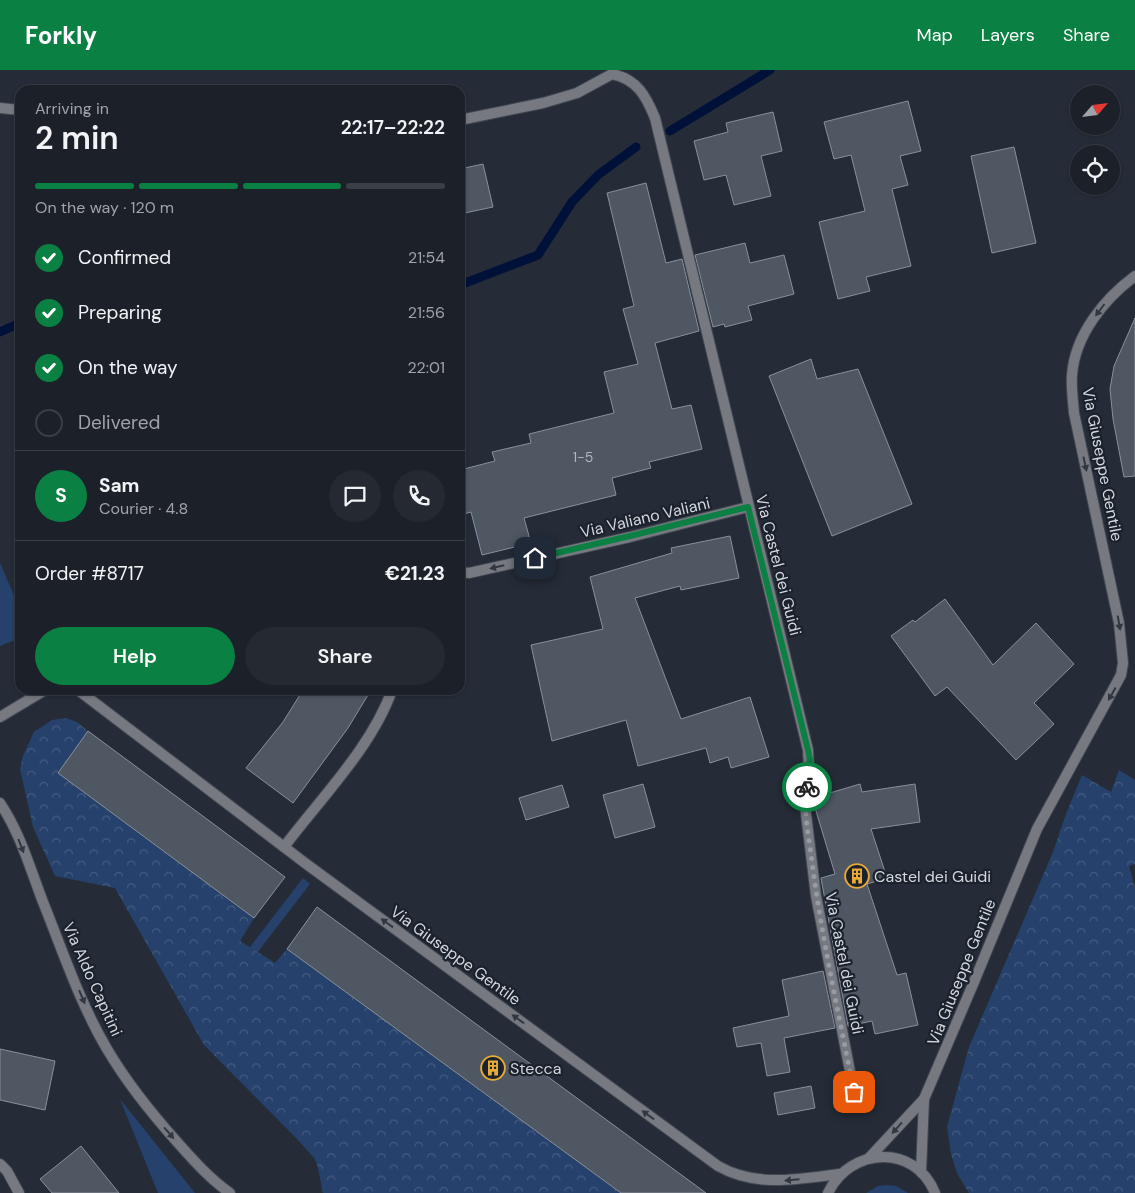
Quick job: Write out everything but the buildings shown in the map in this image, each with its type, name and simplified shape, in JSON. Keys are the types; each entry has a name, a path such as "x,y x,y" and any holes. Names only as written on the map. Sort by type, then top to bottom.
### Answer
{"street":[{"path":"465,119 543,103 577,93 613,72"},
{"name":"Via Castel dei Guidi","path":"613,72 632,81 649,104 655,118 808,750 809,771 805,806 816,896 854,1092"},
{"path":"0,108 15,110"},
{"name":"Via Giuseppe Gentile","path":"869,1158 924,1099 1036,829 1121,675 1123,663 1122,647 1116,609 1074,413 1072,373 1081,339 1113,295 1135,276"},
{"name":"Via Valiano Valiani","path":"465,573 630,536 748,507"},
{"path":"0,717 37,695"},
{"name":"Via Giuseppe Gentile","path":"85,695 284,847 718,1166 746,1178 771,1181 840,1174"},
{"path":"284,847 355,754 386,708 390,695"},
{"name":"Via Aldo Capitini","path":"0,803 14,826 70,969 89,1014 107,1049 132,1087 169,1133 201,1168 230,1193"},
{"name":"Via Giuseppe Gentile","path":"921,1172 924,1099"},
{"path":"828,1193 840,1174 854,1164 869,1158 893,1158 908,1163 921,1172 935,1193"},
{"path":"0,1164 7,1171 19,1193"}],"green space":[{"path":"0,563 15,598 15,640 0,646"},
{"path":"66,718 77,722 88,731 58,773 254,918 240,941 275,963 287,949 621,1193 323,1193 315,1159 204,1045 115,888 55,876 33,827 20,769 23,756 34,732 52,720"},
{"path":"1119,770 1135,780 1135,864 1129,866 1135,888 1135,1193 969,1193 957,1173 951,1154 947,1127 969,1047 1053,852 1082,775 1111,792"},
{"path":"303,878 310,884 257,953 250,947"},
{"path":"120,1099 195,1193 158,1193"},
{"path":"878,1186 896,1186 908,1193 866,1193"}],"waterway":[{"path":"670,131 770,70"},
{"path":"465,283 538,255 572,202 598,175 636,147"},
{"path":"0,332 15,325"}],"way so far":[{"path":"807,787 805,796 806,818 816,896 854,1092"}],"place":[{"name":"Castel dei Guidi","path":"857,876"},
{"name":"Stecca","path":"493,1068"}],"route":[{"path":"535,558 748,507 808,750 810,760 807,787"}]}
